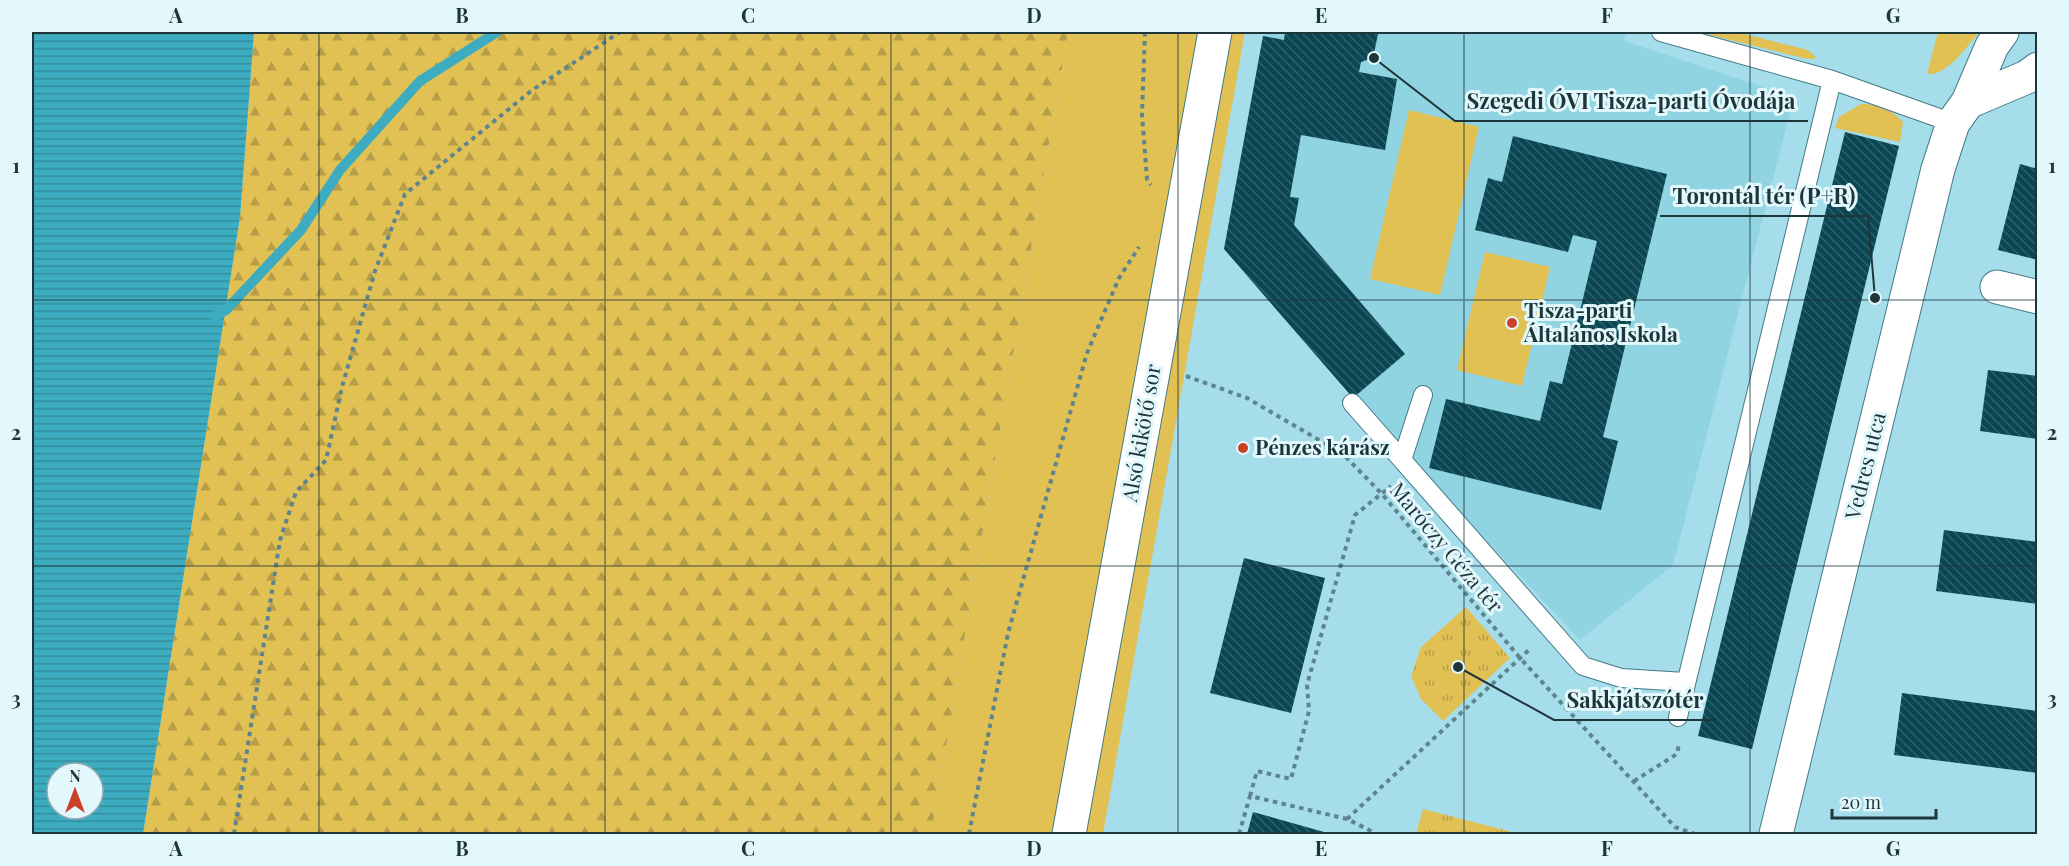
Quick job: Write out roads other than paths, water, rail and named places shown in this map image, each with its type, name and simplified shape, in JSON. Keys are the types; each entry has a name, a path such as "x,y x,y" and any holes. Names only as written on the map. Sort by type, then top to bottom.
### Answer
{"street":[{"name":"Alsó kikötő sor","path":"1069,834 1215,32"},
{"name":"Vedres utca","path":"1776,834 1932,191 1961,112 1992,46 2002,32"},
{"path":"1961,112 2027,77 2037,69"},
{"path":"1997,287 2037,297"}],"lane":[{"path":"1661,32 1832,80 1961,112"},
{"path":"1678,717 1832,80"},
{"path":"1402,460 1424,395"},
{"path":"1352,404 1583,666 1621,678 1685,682"}],"waterway":[{"path":"215,316 226,310 301,230 340,170 420,81 497,32"}],"place":[{"name":"Szegedi ÓVI Tisza-parti Óvodája","path":"1374,58"},
{"name":"Torontál tér (P+R)","path":"1875,298"},
{"name":"Tisza-parti Általános Iskola","path":"1512,323"},
{"name":"Pénzes kárász","path":"1243,448"},
{"name":"Sakkjátszótér","path":"1458,667"}]}
